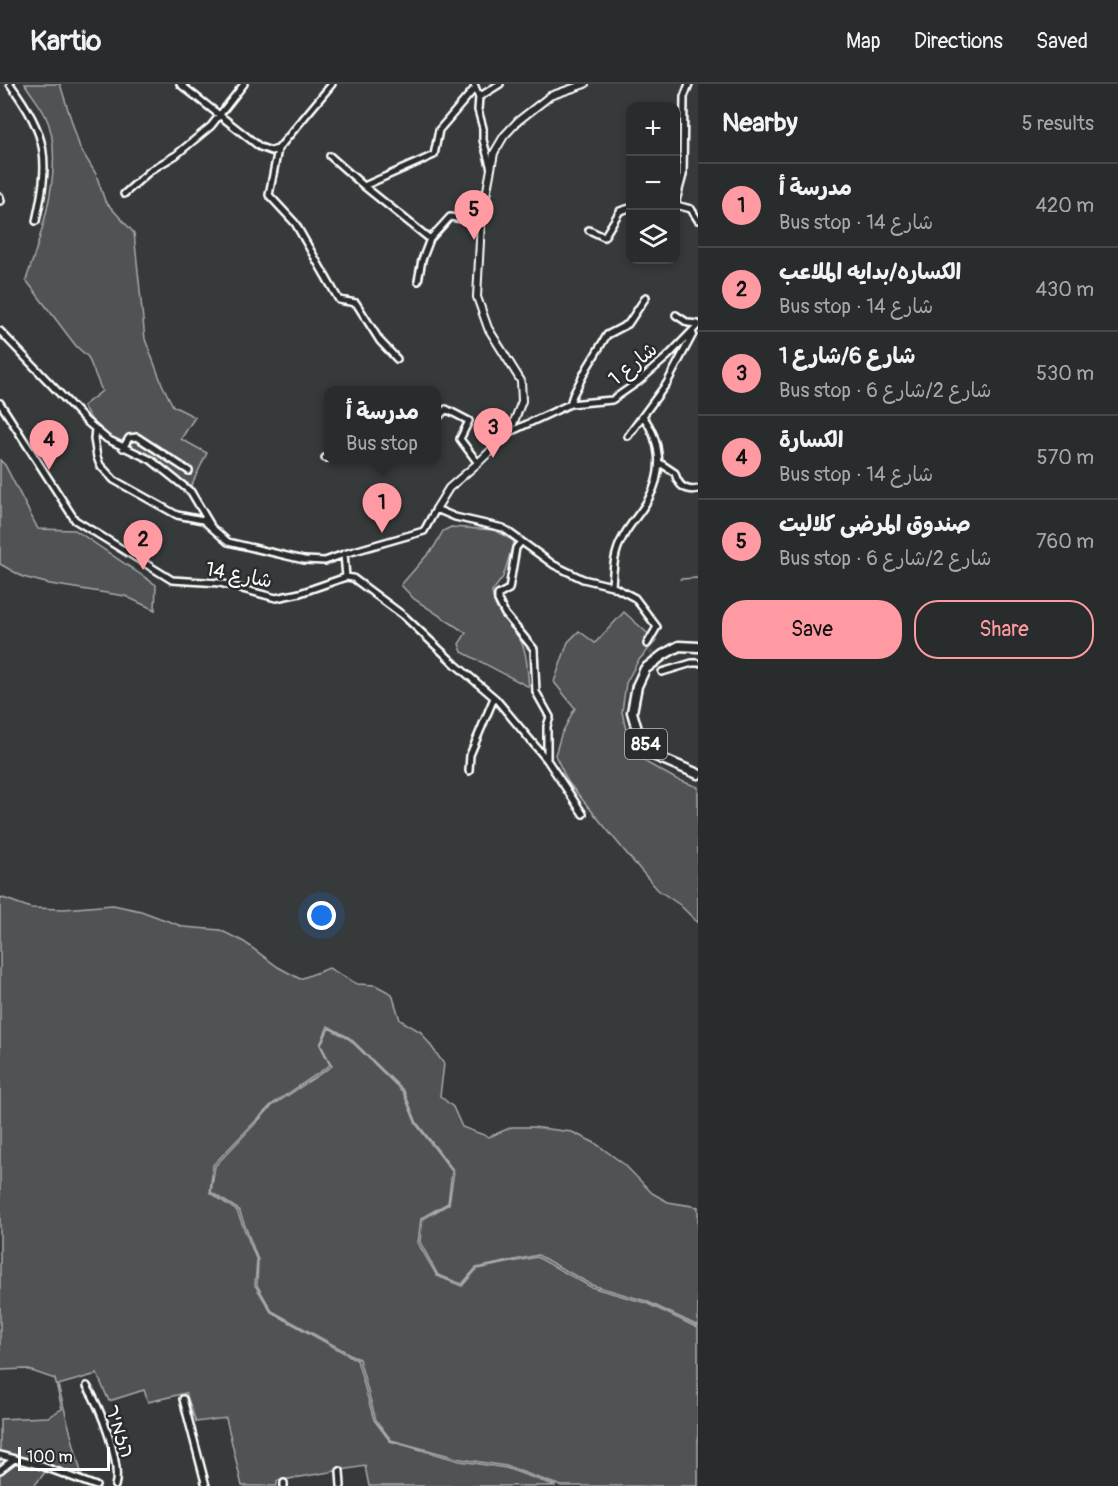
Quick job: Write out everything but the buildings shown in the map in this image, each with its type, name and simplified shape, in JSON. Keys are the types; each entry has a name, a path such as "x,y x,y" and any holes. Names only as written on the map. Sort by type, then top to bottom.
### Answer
{"main road":[{"name":"854","path":"698,647 679,646 645,669 637,686 632,712 638,733 652,755 698,774"}],"street":[{"path":"10,84 33,118 44,148 43,182 36,220"},
{"path":"180,84 260,147 271,151 278,149"},
{"path":"124,194 151,170 176,155 211,126 244,84"},
{"path":"333,84 278,149 269,195 295,223 339,300 356,303 380,341 397,358"},
{"path":"479,97 500,84"},
{"path":"95,429 97,457 100,465 114,480 177,515 203,520 228,542 271,554 325,561 424,531 449,488 510,432 522,401 521,381 488,328 477,297 482,222 494,153 504,136 518,121 550,96 585,84"},
{"path":"680,185 683,175 684,97 689,84"},
{"path":"363,186 434,155 439,130 475,86 479,97 478,110 483,128 483,141 491,169"},
{"path":"330,156 363,186 430,239"},
{"path":"680,206 691,209 698,220"},
{"path":"589,230 604,237 620,211 626,209"},
{"path":"418,280 430,239 450,217 482,222"},
{"path":"570,404 587,368 608,335 628,324 646,297"},
{"path":"628,436 667,383 697,326 676,315"},
{"name":"شارع 1","path":"510,432 570,404 612,400 638,382 697,326"},
{"path":"0,331 107,440 150,460 191,492 211,526"},
{"name":"شارع 14","path":"0,403 75,520 172,580 220,583 276,598 300,593 346,576"},
{"path":"441,414 446,409 469,421 460,439 478,463"},
{"path":"612,586 614,560 622,538 649,499 657,480 660,463 653,430 643,416"},
{"path":"123,448 129,438 137,437 189,471"},
{"path":"660,463 675,473 677,482 684,488 698,489"},
{"path":"436,509 455,517 503,528 554,565 583,579 612,586 635,598 657,627 647,644"},
{"path":"521,542 516,548 509,589 498,595 498,600 505,614 534,649 536,692 550,717 547,726 547,760"},
{"path":"344,554 346,576 353,578 404,616 494,698 547,760 583,814"},
{"path":"662,672 698,663"},
{"path":"469,771 470,756 494,698"},
{"name":"הזמיר","path":"87,1386 104,1423 117,1470 116,1486"},
{"path":"183,1399 206,1486"},
{"path":"0,1455 42,1466 78,1483 96,1486"},
{"path":"0,1470 13,1460"},
{"path":"340,1471 341,1486"}],"shaded area":[{"path":"25,84 60,84 80,148 96,174 105,201 134,233 145,339 173,406 195,417 181,439 207,453 191,486 104,440 83,406 102,391 88,357 76,346 26,280 49,197 53,175 53,153 51,133 45,115"},
{"path":"0,460 5,465 38,529 75,530 156,585 155,610 125,596 50,584 23,577 0,564"},
{"path":"451,527 494,530 514,541 503,577 492,592 498,611 518,636 524,648 529,687 462,652 459,644 466,633 414,599 401,585 434,547 443,531"},
{"path":"624,612 656,641 638,661 626,683 622,712 629,744 647,763 676,779 698,787 698,923 680,905 658,890 632,860 568,782 555,755 561,735 575,708 554,682 568,642 579,631 595,643"},
{"path":"0,897 31,908 64,909 113,905 141,911 184,927 220,930 244,942 278,967 300,979 329,968 357,984 375,985 392,994 400,1020 421,1032 444,1064 440,1096 453,1107 462,1127 489,1137 512,1127 572,1132 595,1143 625,1165 652,1193 668,1202 698,1207 698,1326 646,1301 592,1285 538,1255 476,1268 462,1284 438,1275 420,1242 423,1219 449,1204 454,1171 417,1123 404,1091 350,1038 328,1026 320,1045 330,1065 271,1105 213,1165 210,1193 237,1211 257,1261 255,1285 271,1312 357,1360 374,1420 390,1441 460,1461 506,1468 556,1486 369,1486 365,1466 277,1481 277,1486 242,1486 226,1418 196,1422 186,1393 148,1402 144,1390 109,1401 97,1374 58,1385 82,1476 51,1465 34,1486 0,1486 0,1419 48,1417 62,1409 55,1379 26,1369 0,1370"},
{"path":"329,1028 349,1039 403,1092 416,1124 452,1171 448,1203 421,1218 418,1243 437,1276 462,1286 477,1269 537,1257 591,1287 646,1303 698,1328 698,1486 561,1486 506,1466 461,1459 391,1440 376,1420 359,1359 272,1311 257,1285 258,1260 239,1210 211,1192 215,1166 272,1106 332,1066 321,1045"}],"waterway":[{"path":"680,579 698,578"}],"tunnel":[{"path":"647,644 662,672"}],"place":[{"name":"صندوق المرضى كلاليت","path":"474,240"},
{"name":"شارع 6/شارع 1","path":"493,458"},
{"name":"الكسارة","path":"49,470"},
{"name":"مدرسة أ","path":"382,533"},
{"name":"الكساره/بدايه الملاعب","path":"143,570"}]}
